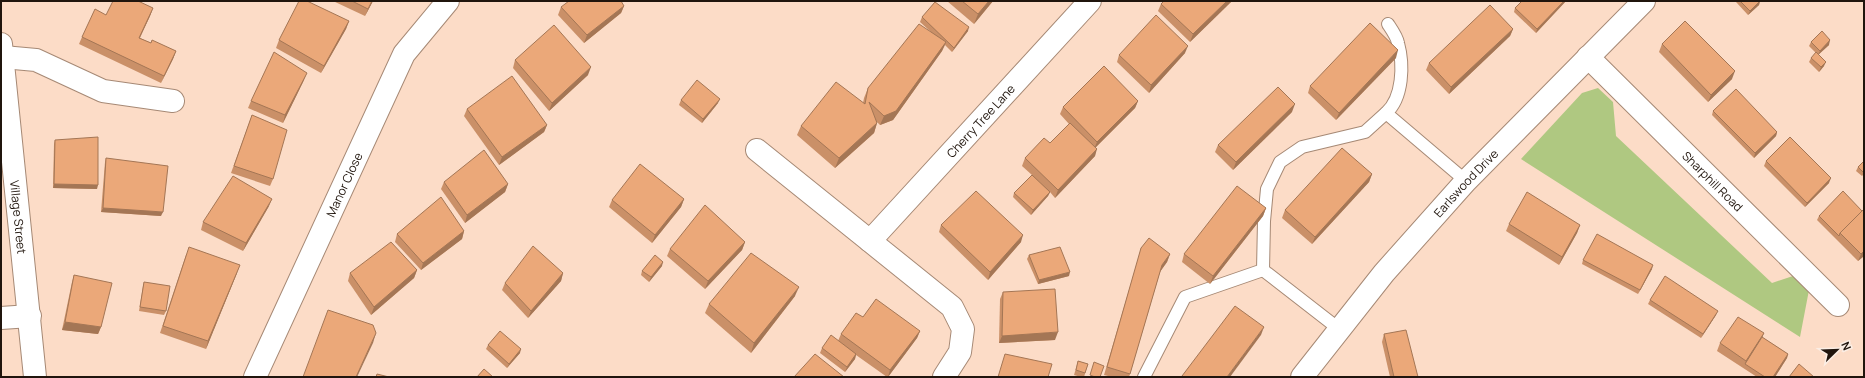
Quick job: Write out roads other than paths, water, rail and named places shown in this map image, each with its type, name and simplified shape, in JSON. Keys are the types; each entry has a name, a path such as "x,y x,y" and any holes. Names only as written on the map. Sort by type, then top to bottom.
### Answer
{"street":[{"name":"Manor Close","path":"255,377 404,54 448,1"},
{"name":"Cherry Tree Lane","path":"870,241 1090,1"},
{"name":"Earlswood Drive","path":"1302,377 1384,272 1466,181 1588,57 1635,4"},
{"name":"Village Street","path":"34,377 30,316 2,51 36,60 103,91 173,101"},
{"name":"Sharphill Road","path":"1588,57 1838,305"},
{"path":"757,150 952,307 963,329 960,352 944,377"},
{"path":"1,318 30,316"}],"lane":[{"path":"1263,270 1264,221 1267,189 1280,162 1302,147 1365,132 1392,107 1402,78 1398,43 1388,24"},
{"path":"1386,113 1466,181"},
{"path":"1263,270 1339,329"},
{"path":"1150,375 1185,297 1263,270"}]}
